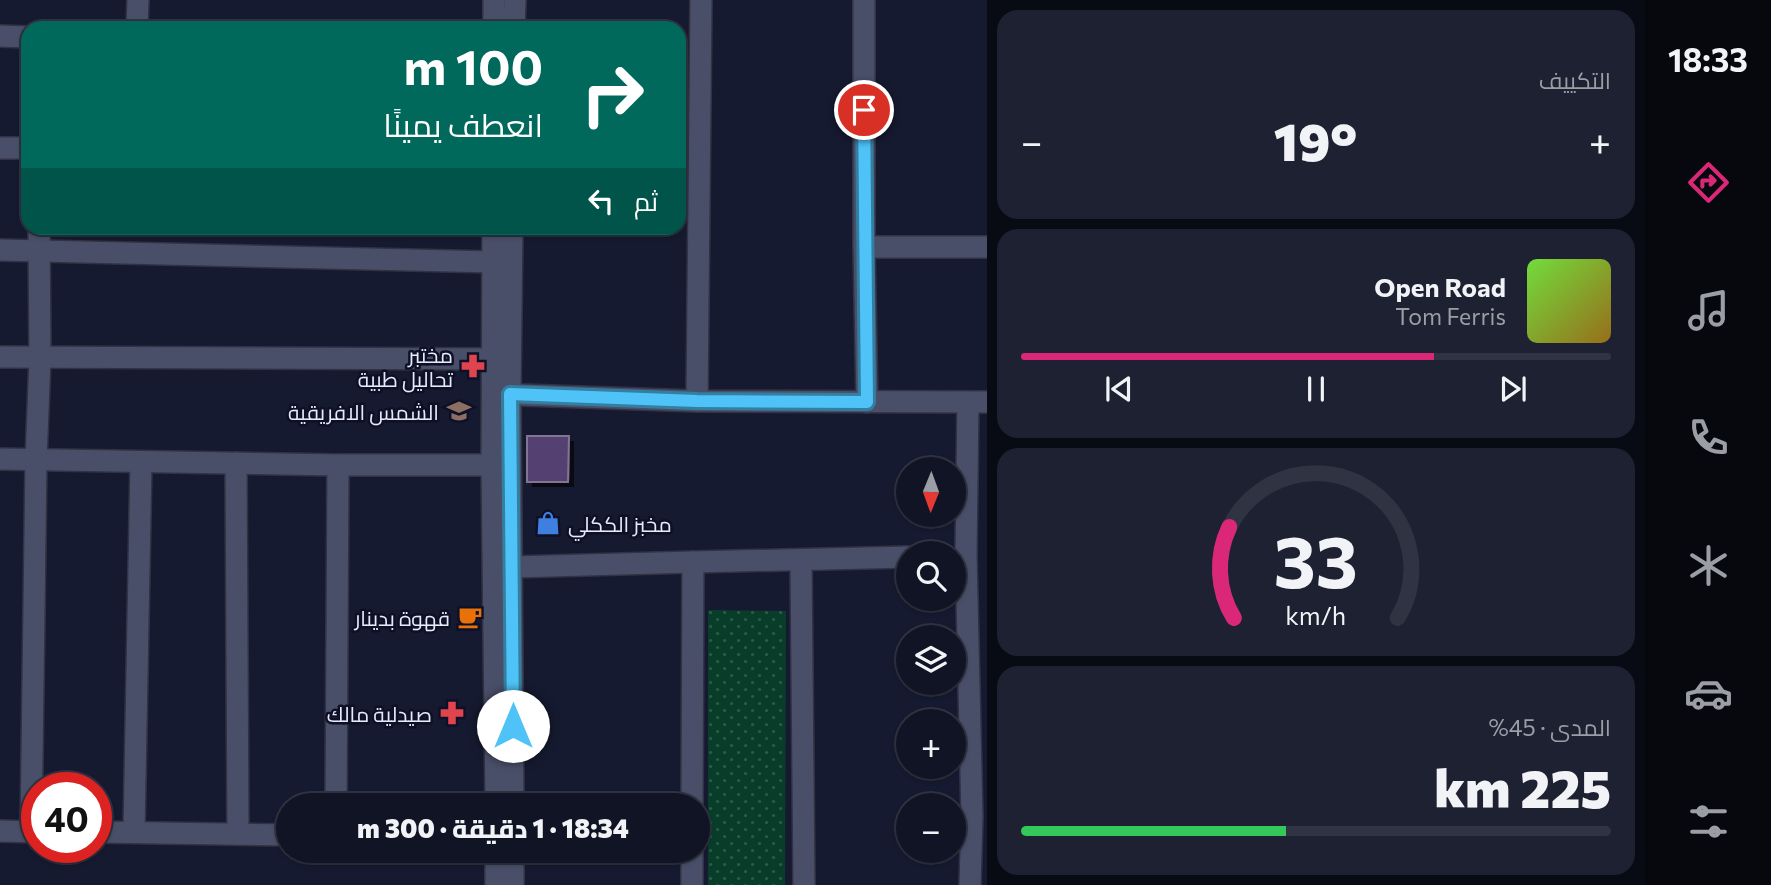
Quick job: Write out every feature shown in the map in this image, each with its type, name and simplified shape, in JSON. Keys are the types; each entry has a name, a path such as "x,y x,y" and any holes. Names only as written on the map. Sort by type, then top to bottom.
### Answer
{"street":[{"path":"137,21 138,0"},
{"path":"494,0 494,21"},
{"path":"514,21 515,0"},
{"path":"697,401 701,0"},
{"path":"864,0 867,402"},
{"path":"0,36 21,37"},
{"path":"0,148 21,148"},
{"path":"34,772 39,235"},
{"path":"493,235 492,359 501,394 513,567 513,793"},
{"path":"496,793 492,465 501,394 512,235"},
{"path":"864,247 987,247"},
{"path":"0,250 493,262"},
{"path":"0,357 492,359"},
{"path":"501,394 697,401 978,402 962,541"},
{"path":"0,460 492,465"},
{"path":"134,832 141,462"},
{"path":"236,463 238,834"},
{"path":"336,793 338,465"},
{"path":"513,567 896,557"},
{"path":"801,560 804,885"},
{"path":"692,793 693,562"},
{"path":"964,611 980,817 970,885"},
{"path":"0,831 21,832"},
{"path":"112,832 276,835"},
{"path":"496,863 496,885"},
{"path":"513,863 513,885"},
{"path":"692,863 692,885"}],"green space":[{"path":"708,610 786,611 785,885 708,885"}],"building":[{"path":"527,436 569,436 568,482 527,482"}],"place":[{"name":"مختبر تحاليل طبية","path":"473,366"},
{"name":"الشمس الافريقية","path":"459,411"},
{"name":"مخبز الككلي","path":"548,523"},
{"name":"قهوة بدينار","path":"470,617"},
{"name":"صيدلية مالك","path":"452,713"}],"route":[{"path":"513,726 510,394 697,401 867,402 864,110"}]}
